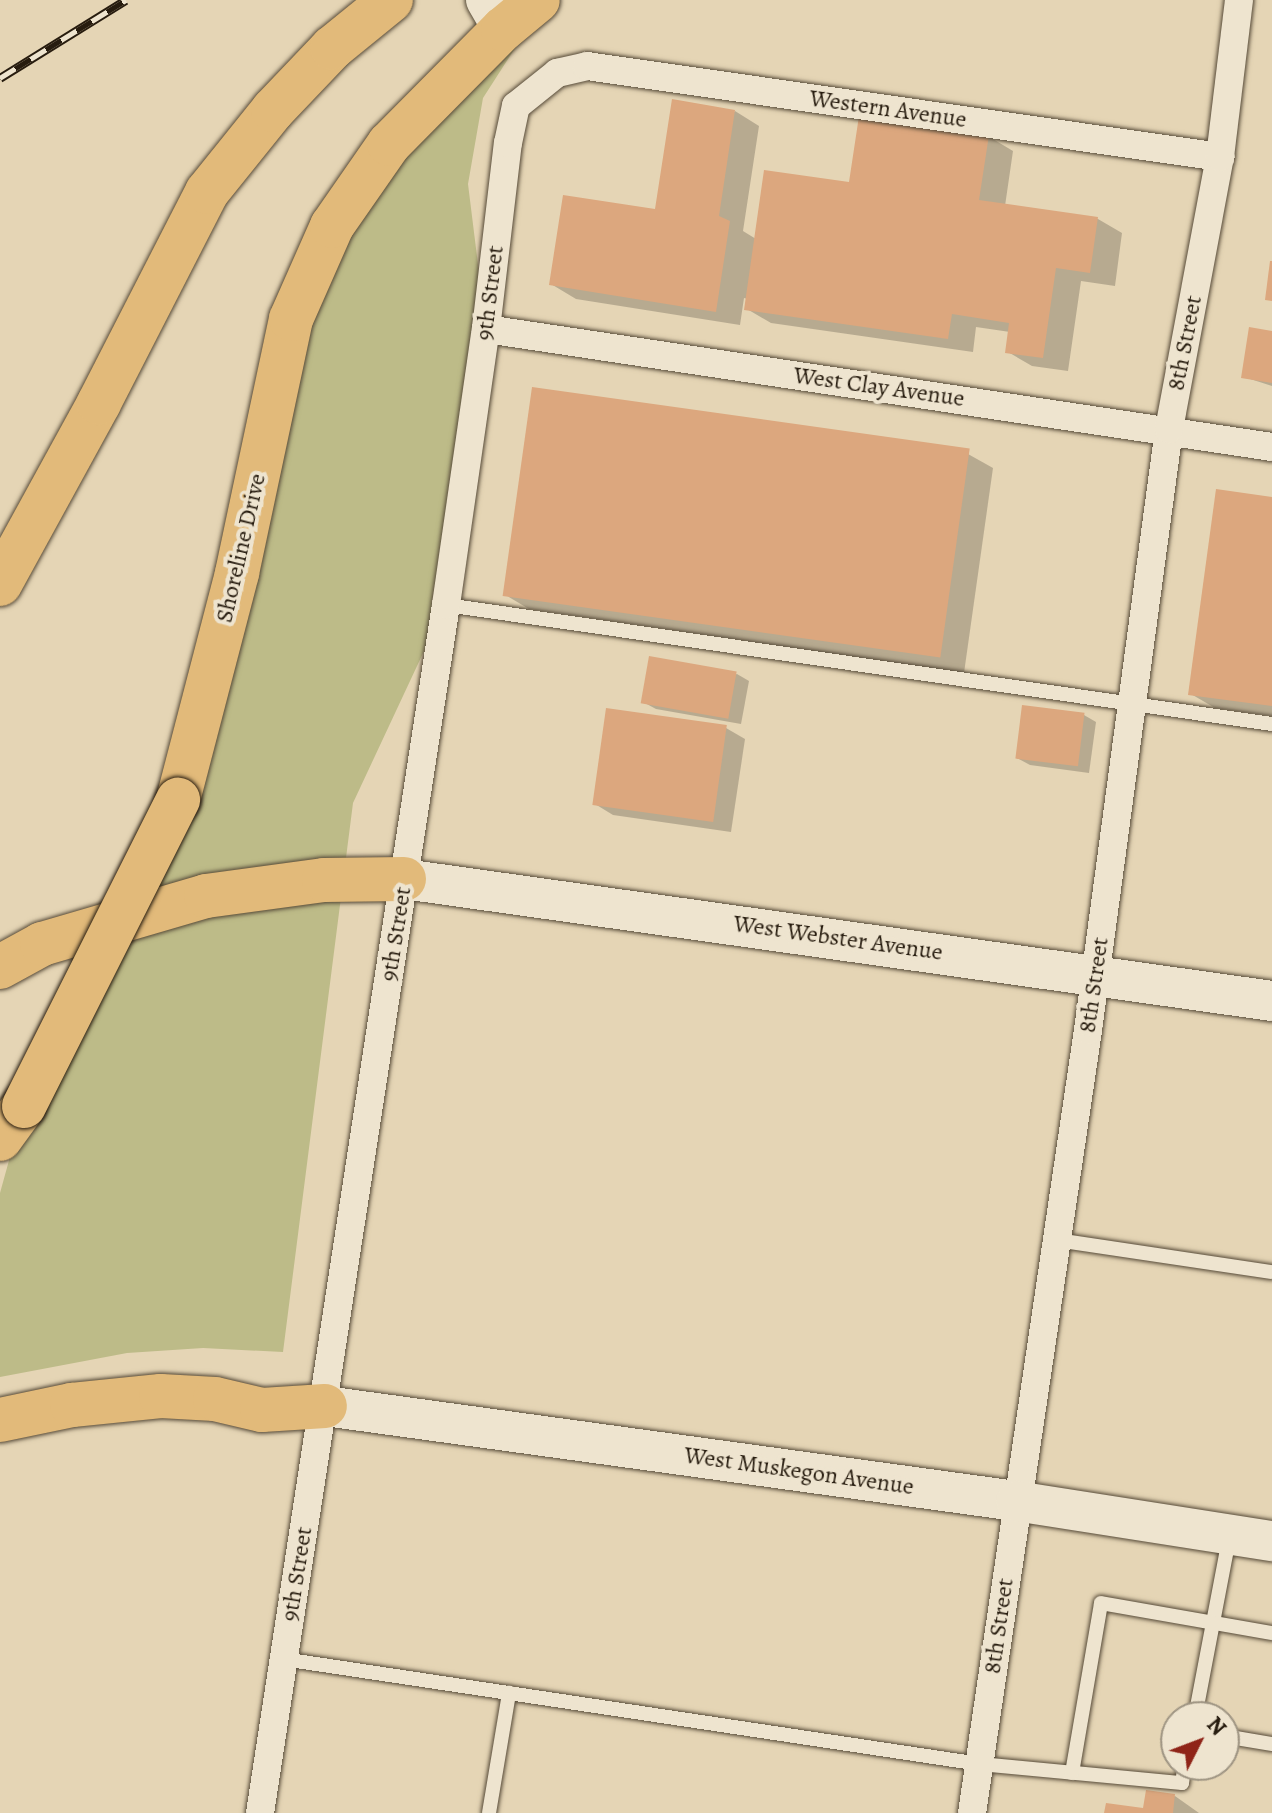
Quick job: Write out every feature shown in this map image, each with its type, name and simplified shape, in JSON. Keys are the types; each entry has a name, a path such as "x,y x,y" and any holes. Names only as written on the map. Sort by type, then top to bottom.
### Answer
{"highway":[{"path":"0,584 99,403 207,192 273,110 332,48 391,0"},
{"name":"Shoreline Drive","path":"12,1122 178,800 237,573 291,319 332,226 389,144 495,14 538,0"},
{"path":"0,967 42,944 206,896 324,880 404,879"},
{"path":"0,1420 72,1405 161,1396 215,1399 262,1410 325,1406"}],"main road":[{"name":"West Webster Avenue","path":"404,879 1272,1001"},
{"name":"West Muskegon Avenue","path":"325,1406 1016,1501 1272,1541"}],"street":[{"name":"8th Street","path":"972,1813 1096,975 1169,429 1220,157 1239,0"},
{"name":"Western Avenue","path":"557,73 587,66 1220,157"},
{"name":"9th Street","path":"260,1813 446,605 486,329 508,143 516,106 557,73"},
{"name":"West Clay Avenue","path":"486,329 1169,429 1272,447"}],"lane":[{"path":"446,605 1272,724"},
{"path":"1057,1240 1272,1272"},
{"path":"1198,1701 1230,1534"},
{"path":"1072,1773 1101,1603 1272,1633"},
{"path":"283,1659 980,1764 1182,1781"},
{"path":"489,1813 509,1693"},
{"path":"1240,1739 1272,1744"}],"shaded area":[{"path":"546,0 483,98 468,184 486,329 446,604 353,803 283,1352 203,1348 127,1353 0,1377 0,1193 24,1106 178,800 332,226"}],"building":[{"path":"672,99 735,110 719,216 730,221 716,312 549,285 563,195 655,209"},
{"path":"859,116 989,135 979,200 1098,217 1090,273 1056,268 1043,358 1005,353 1009,323 952,314 948,339 744,310 764,170 849,182"},
{"path":"1272,261 1272,301 1265,300"},
{"path":"1249,327 1272,331 1272,383 1241,378"},
{"path":"532,387 970,449 940,657 503,596"},
{"path":"1216,489 1272,497 1272,706 1188,695"},
{"path":"649,656 737,671 728,719 641,703"},
{"path":"1022,705 1085,713 1078,766 1015,759"},
{"path":"606,708 727,725 713,822 592,805"},
{"path":"1146,1790 1175,1794 1173,1813 1104,1813 1106,1803 1143,1808"}],"railway":[{"path":"0,78 126,0"}]}
